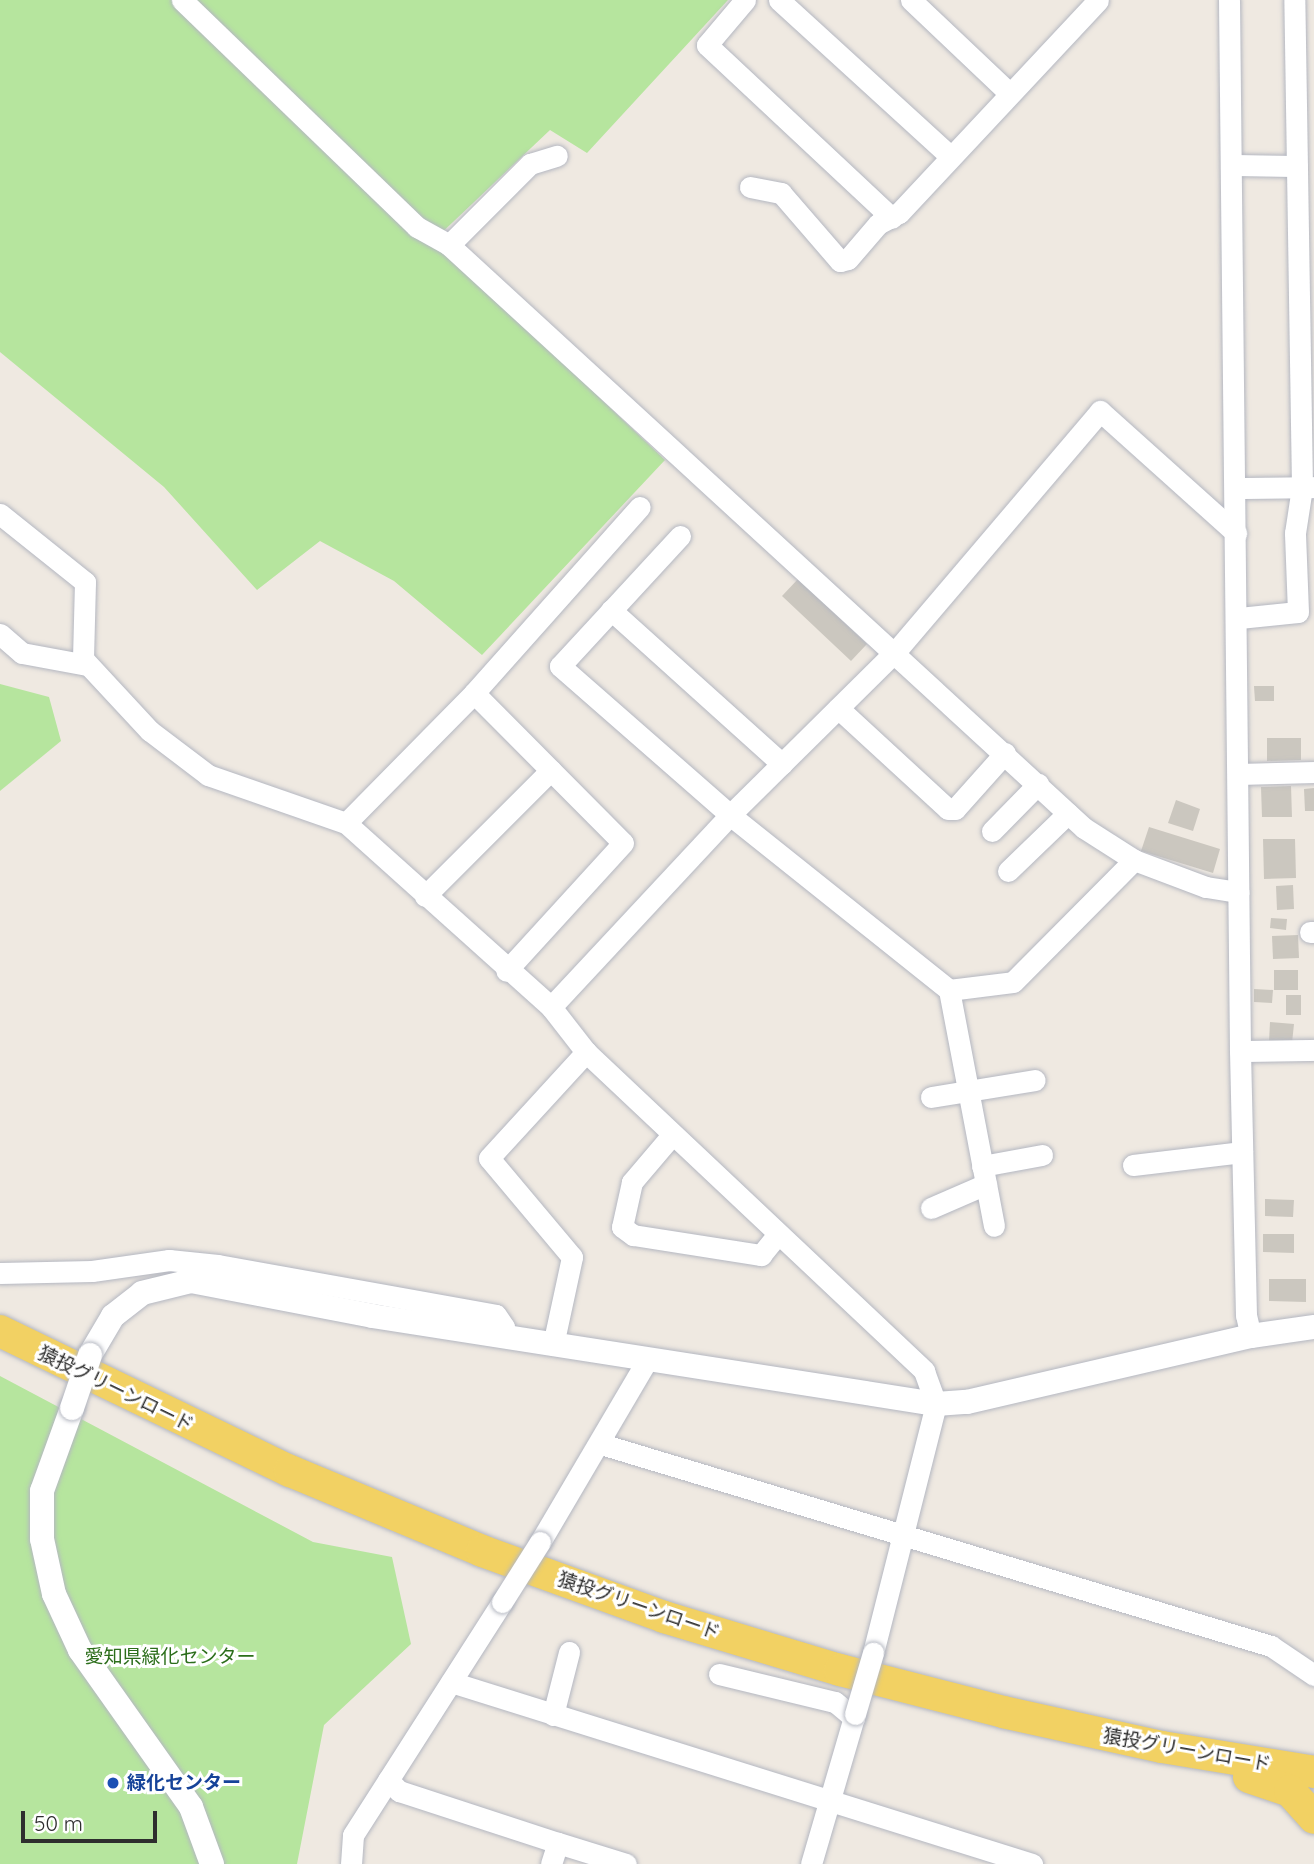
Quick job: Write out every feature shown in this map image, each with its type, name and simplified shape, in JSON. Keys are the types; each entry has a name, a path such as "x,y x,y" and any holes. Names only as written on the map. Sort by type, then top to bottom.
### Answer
{"main road":[{"name":"猿投グリーンロード","path":"0,1331 193,1428 482,1551 753,1644 1071,1728 1314,1772"},
{"path":"1003,1712 1043,1727 1274,1784 1290,1791 1314,1818"},
{"path":"1071,1728 1252,1752 1314,1754"}],"street":[{"path":"182,0 417,227 449,245 896,650 1068,813 1134,860 1206,887 1239,892"},
{"path":"744,0 707,45 892,218"},
{"path":"779,0 949,155"},
{"path":"911,0 1008,92"},
{"path":"750,187 781,193 840,261 878,224 892,218 1008,92 1098,0"},
{"path":"1229,0 1239,618 1240,1051 1246,1315 1251,1336"},
{"path":"1239,618 1298,612 1295,533 1308,487 1306,278 1297,166 1304,57 1294,0"},
{"path":"449,245 530,164 557,156"},
{"path":"1231,165 1297,166"},
{"path":"551,1007 730,815 896,650 1100,411 1236,533"},
{"path":"1235,488 1308,487"},
{"path":"346,823 474,694 640,507"},
{"path":"5,522 85,582 83,659 150,731 208,775 346,823 506,971 551,1007 586,1052 924,1371 936,1405 873,1653 811,1864"},
{"path":"680,536 560,666 730,815 948,990 994,1226"},
{"path":"611,610 782,764"},
{"path":"0,635 22,653 87,665"},
{"path":"474,694 623,843 506,971"},
{"path":"838,708 948,809 955,808 1005,753"},
{"path":"425,896 551,770"},
{"path":"1239,774 1314,772"},
{"path":"992,831 1038,784"},
{"path":"1008,871 1068,813"},
{"path":"948,990 1013,982 1134,860"},
{"path":"1240,1051 1314,1050"},
{"path":"553,1345 572,1257 489,1158 586,1052"},
{"path":"931,1097 1035,1080"},
{"path":"672,1135 632,1182 622,1227 633,1235 761,1255 778,1234"},
{"path":"1133,1165 1242,1152"},
{"path":"931,1208 984,1175 1042,1156"},
{"path":"0,1273 92,1271 169,1260 218,1265 496,1315 504,1327 503,1336"},
{"path":"212,1864 191,1807 80,1650 54,1594 42,1539 42,1491 90,1355 113,1316 135,1298 164,1285 191,1281 553,1345 936,1405 967,1402 1251,1336 1314,1327"},
{"path":"351,1864 354,1835 601,1444 648,1359"},
{"path":"601,1444 1272,1646 1314,1675"},
{"path":"553,1715 569,1652"},
{"path":"719,1674 835,1702 855,1716"},
{"path":"451,1682 1008,1861 1032,1864"},
{"path":"388,1780 399,1791 626,1864"},
{"path":"551,1864 558,1843"}],"green space":[{"path":"0,0 728,0 587,153 550,130 434,240 665,460 482,655 394,581 320,541 257,590 164,487 0,352"},
{"path":"0,684 49,697 61,741 0,791"},
{"name":"愛知県緑化センター","path":"0,1376 313,1542 392,1557 411,1644 324,1725 297,1864 0,1864"}],"building":[{"path":"798,579 867,644 851,661 782,596"},
{"path":"1254,686 1274,686 1274,701 1255,701"},
{"path":"1267,738 1301,738 1301,760 1267,761"},
{"path":"1291,786 1292,817 1262,817 1261,787"},
{"path":"1314,788 1314,811 1305,811 1304,789"},
{"path":"1176,800 1200,809 1193,831 1168,823"},
{"path":"1149,827 1220,849 1213,873 1141,851"},
{"path":"1263,839 1295,839 1296,878 1264,879"},
{"path":"1293,885 1294,909 1277,910 1276,886"},
{"path":"1271,918 1287,919 1286,930 1270,928"},
{"path":"1298,935 1299,958 1273,959 1272,936"},
{"path":"1274,970 1298,970 1298,990 1274,990"},
{"path":"1254,989 1273,990 1272,1003 1254,1002"},
{"path":"1286,995 1301,995 1301,1015 1286,1015"},
{"path":"1270,1022 1294,1024 1292,1043 1269,1042"},
{"path":"1265,1199 1294,1200 1293,1217 1265,1216"},
{"path":"1263,1234 1294,1234 1294,1253 1263,1252"},
{"path":"1269,1279 1306,1279 1306,1302 1269,1301"}],"place":[{"name":"緑化センター","path":"113,1783"}]}
